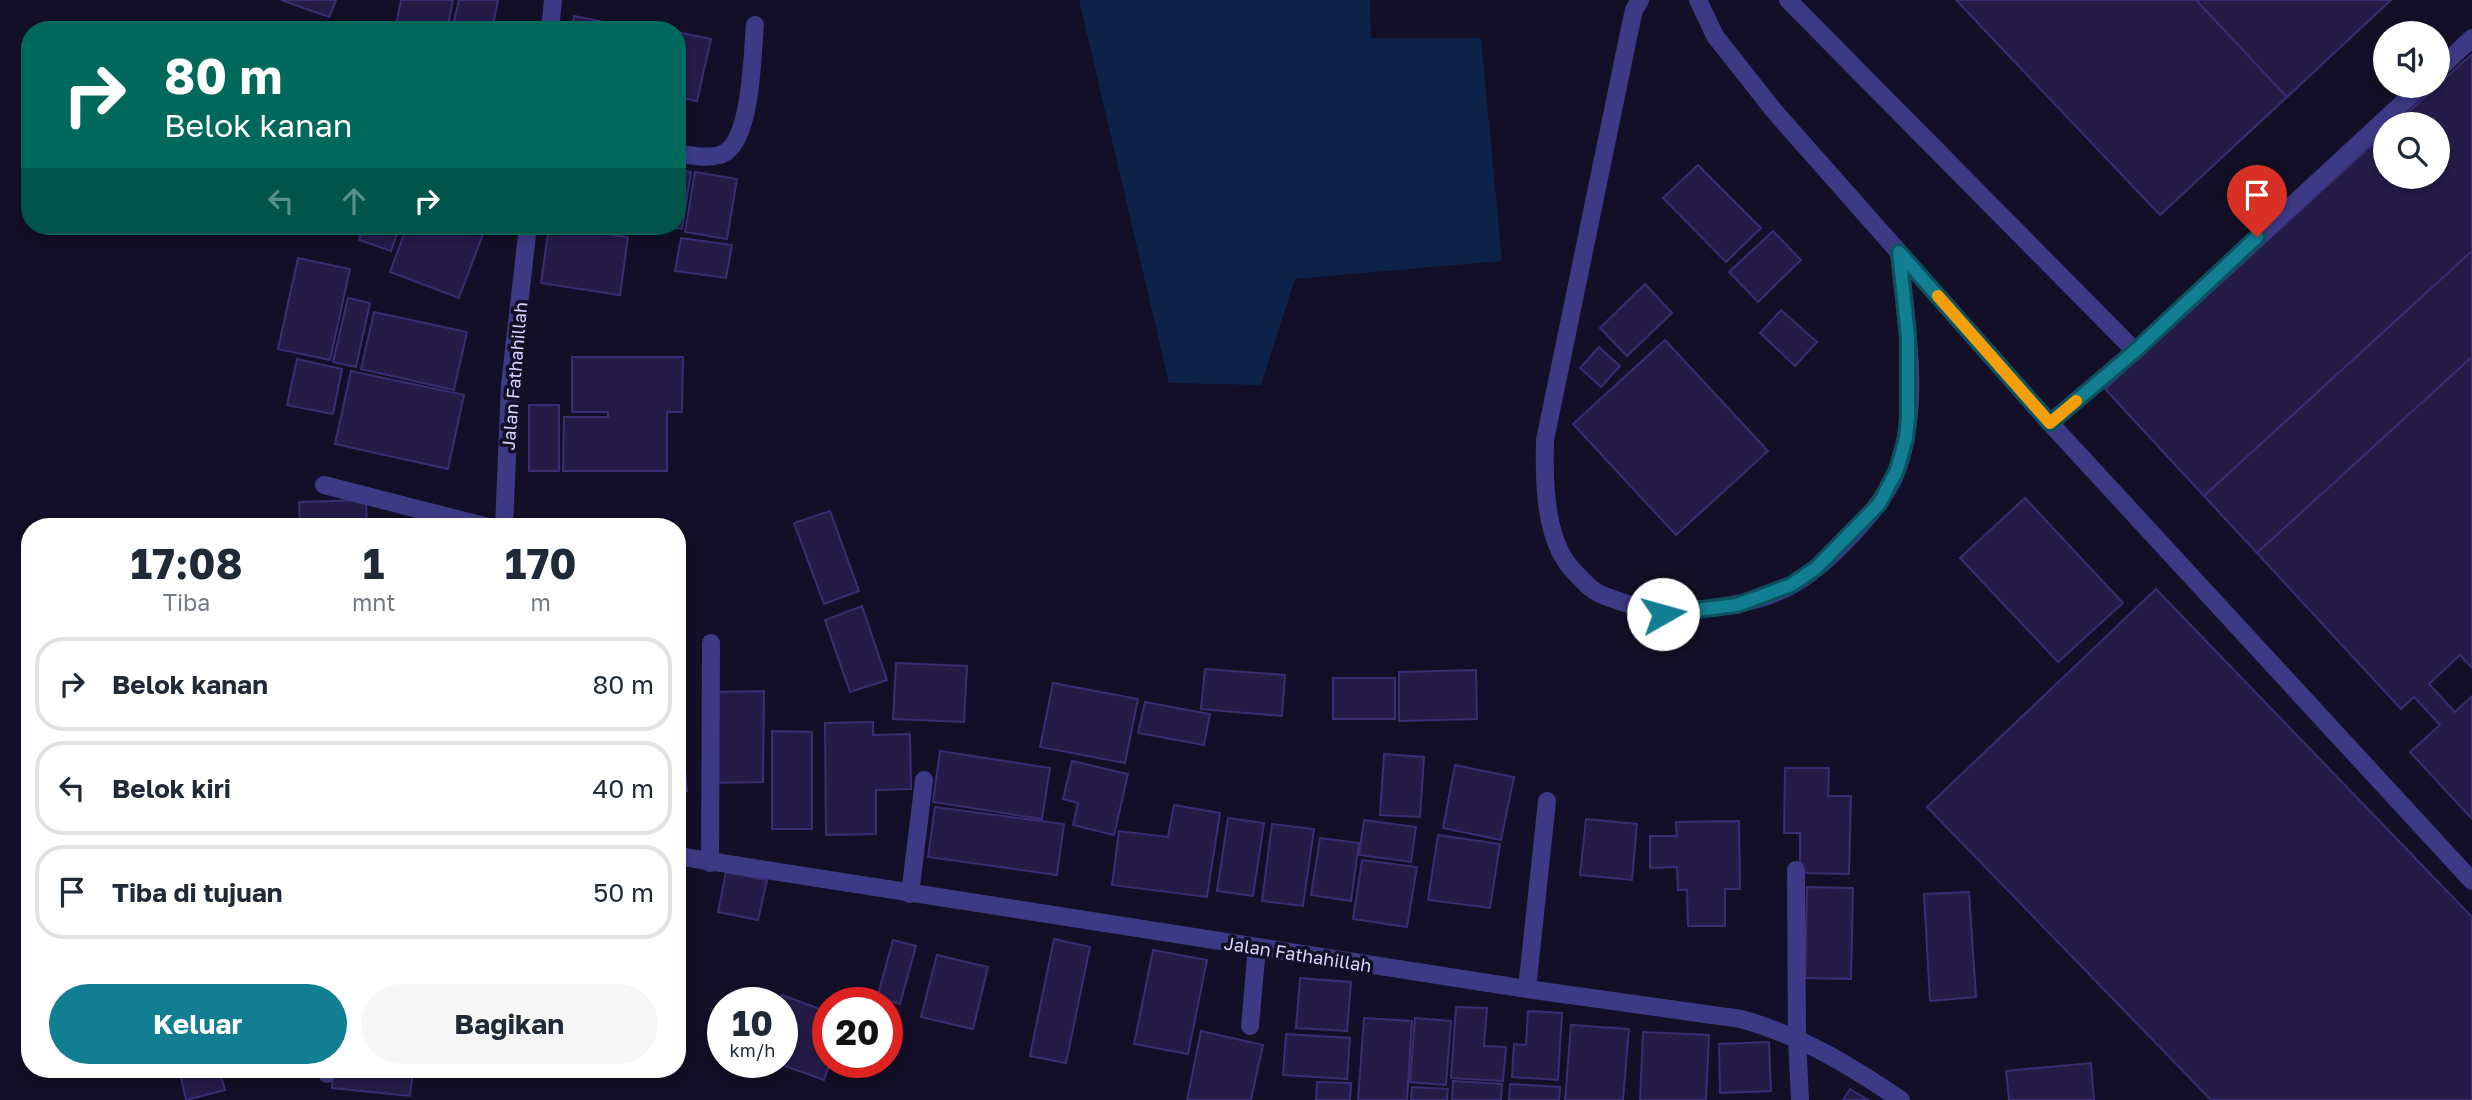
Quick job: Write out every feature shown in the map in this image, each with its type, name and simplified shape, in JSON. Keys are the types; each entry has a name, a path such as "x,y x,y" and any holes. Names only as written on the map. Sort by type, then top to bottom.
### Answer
{"street":[{"path":"551,21 553,0"},
{"path":"1640,0 1634,10 1630,28 1545,440 1546,502 1555,537 1569,566 1597,593 1663,614 1737,605 1791,585 1816,568 1879,504 1897,470 1906,438 1909,406 1908,337 1899,252"},
{"path":"1699,0 1715,36 1775,112 2050,423 2472,881"},
{"path":"1788,0 2135,351"},
{"path":"686,155 722,155 732,148 744,125 755,24"},
{"path":"2450,59 2472,38"},
{"path":"2050,423 2135,351 2408,98"},
{"name":"Jalan Fathahillah","path":"504,518 510,385 527,235"},
{"path":"324,485 453,518"},
{"path":"710,863 711,643"},
{"path":"910,894 924,780"},
{"path":"1527,989 1548,801"},
{"name":"Jalan Fathahillah","path":"686,858 1527,989 1741,1019 1823,1050 1901,1100"},
{"path":"1796,870 1800,1100"},
{"path":"1250,1026 1257,947"}],"water":[{"path":"1079,0 1370,0 1371,38 1481,38 1502,261 1295,279 1261,385 1169,383"}],"building":[{"path":"281,0 336,0 329,17"},
{"path":"401,0 453,0 449,21 397,21"},
{"path":"459,0 498,0 494,21 454,21"},
{"path":"1956,0 2196,0 2287,97 2160,215"},
{"path":"2196,0 2391,0 2287,97"},
{"path":"574,16 599,21 573,21"},
{"path":"686,34 711,39 697,101 686,99"},
{"path":"2472,54 2472,251 2204,496 2105,389 2373,144 2373,189 2450,189 2450,112 2408,112 2424,98 2450,98 2450,74"},
{"path":"1698,165 1761,228 1726,262 1663,198"},
{"path":"686,171 691,172 686,204"},
{"path":"695,172 737,179 727,239 686,232"},
{"path":"1773,231 1801,260 1758,302 1729,272"},
{"path":"361,235 397,235 391,251 359,240"},
{"path":"404,235 483,235 459,298 390,272"},
{"path":"548,235 628,237 620,295 541,283"},
{"path":"681,238 732,245 726,278 675,271"},
{"path":"2472,251 2472,357 2257,553 2204,496"},
{"path":"298,258 350,269 330,360 278,349"},
{"path":"1645,284 1672,313 1627,356 1600,328"},
{"path":"348,298 370,303 356,367 333,362"},
{"path":"1781,310 1817,342 1795,366 1760,333"},
{"path":"374,312 467,332 454,390 361,369"},
{"path":"1665,340 1768,451 1676,535 1573,424"},
{"path":"1599,347 1620,366 1601,387 1580,368"},
{"path":"572,357 683,357 682,412 667,412 667,471 563,471 564,417 608,417 608,412 572,412"},
{"path":"2472,357 2472,668 2460,655 2429,684 2455,712 2472,696 2472,819 2410,752 2440,725 2414,697 2401,709 2257,553"},
{"path":"297,359 342,369 333,414 287,405"},
{"path":"351,371 464,395 448,469 335,444"},
{"path":"529,405 559,405 559,471 529,471"},
{"path":"2025,498 2123,603 2058,662 1960,558"},
{"path":"366,500 367,518 300,518 299,502"},
{"path":"830,511 859,591 824,604 794,523"},
{"path":"2156,589 2472,917 2472,1100 2211,1100 1927,807"},
{"path":"862,606 887,680 850,692 825,620"},
{"path":"896,663 967,666 964,722 893,719"},
{"path":"1205,669 1285,675 1282,716 1201,709"},
{"path":"1476,670 1477,719 1399,721 1399,672"},
{"path":"1333,678 1395,678 1395,719 1333,719"},
{"path":"1053,683 1138,699 1125,763 1040,747"},
{"path":"764,691 763,782 714,783 715,692"},
{"path":"1145,702 1210,714 1204,745 1138,733"},
{"path":"873,722 873,735 910,734 911,789 876,790 876,834 826,835 825,723"},
{"path":"772,731 812,732 812,829 772,829"},
{"path":"940,751 1050,768 1042,819 933,802"},
{"path":"1384,754 1424,757 1420,817 1380,815"},
{"path":"1072,761 1128,774 1114,835 1073,825 1078,803 1063,799"},
{"path":"1455,765 1514,777 1501,840 1443,828"},
{"path":"1785,768 1829,768 1828,796 1851,796 1849,874 1800,873 1800,833 1784,833"},
{"path":"1174,805 1220,813 1207,897 1112,885 1119,831 1168,837"},
{"path":"935,807 1064,824 1057,875 928,857"},
{"path":"1228,818 1264,823 1253,896 1217,891"},
{"path":"1586,819 1637,824 1632,880 1580,875"},
{"path":"1364,820 1416,827 1411,862 1359,855"},
{"path":"1739,821 1740,889 1725,889 1725,926 1688,926 1687,890 1678,890 1677,867 1650,868 1650,836 1677,836 1676,822"},
{"path":"1272,824 1314,829 1303,906 1262,901"},
{"path":"1438,835 1500,844 1490,908 1428,900"},
{"path":"1320,838 1359,843 1351,901 1311,895"},
{"path":"1362,860 1417,867 1407,927 1353,919"},
{"path":"726,872 767,880 758,920 718,912"},
{"path":"1807,887 1853,888 1851,979 1805,978"},
{"path":"1969,892 1976,997 1930,1001 1924,894"},
{"path":"1054,939 1090,947 1066,1063 1030,1056"},
{"path":"893,940 916,946 903,993 903,987 880,987"},
{"path":"1153,950 1207,960 1188,1054 1134,1044"},
{"path":"937,955 988,967 973,1029 921,1017"},
{"path":"1300,978 1351,982 1347,1031 1296,1028"},
{"path":"798,1001 812,1006 812,1076 798,1071"},
{"path":"1456,1007 1487,1008 1484,1046 1506,1047 1503,1081 1451,1078"},
{"path":"1528,1011 1562,1013 1558,1080 1512,1077 1514,1044 1526,1045"},
{"path":"1364,1018 1412,1021 1407,1100 1358,1100"},
{"path":"1415,1018 1451,1021 1446,1085 1410,1082"},
{"path":"1571,1025 1629,1029 1623,1100 1565,1100"},
{"path":"1201,1031 1263,1045 1251,1100 1187,1100"},
{"path":"1643,1032 1709,1035 1706,1100 1640,1100"},
{"path":"1286,1034 1350,1038 1347,1079 1283,1075"},
{"path":"1769,1042 1771,1091 1720,1093 1719,1044"},
{"path":"2091,1063 2094,1100 2009,1100 2006,1071"},
{"path":"181,1078 222,1078 225,1090 186,1100"},
{"path":"333,1078 412,1078 410,1096 332,1088"},
{"path":"1453,1081 1502,1084 1501,1100 1452,1100"},
{"path":"1317,1082 1351,1083 1350,1100 1316,1100"},
{"path":"1510,1084 1560,1087 1559,1100 1509,1100"},
{"path":"1412,1087 1448,1089 1447,1100 1411,1100"},
{"path":"1850,1089 1868,1100 1843,1100"}],"slow traffic":[{"path":"1938,296 2050,423 2076,401"}],"route":[{"path":"1663,614 1737,605 1791,585 1816,568 1879,504 1897,470 1906,438 1908,417 1908,337 1899,252 2050,423 2135,351 2257,237"}]}
